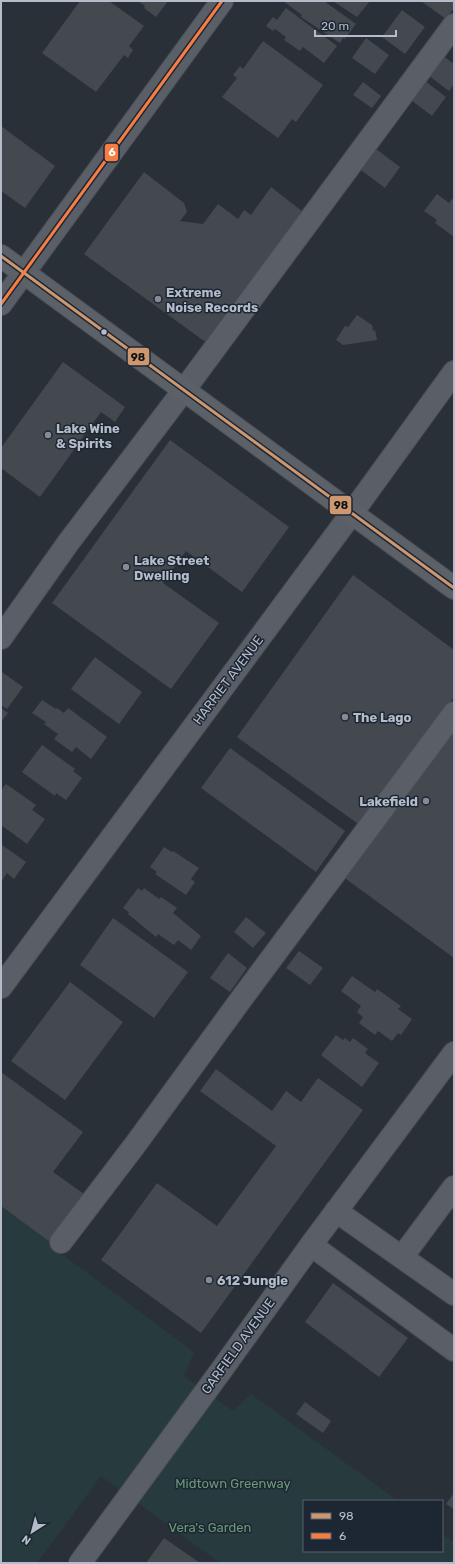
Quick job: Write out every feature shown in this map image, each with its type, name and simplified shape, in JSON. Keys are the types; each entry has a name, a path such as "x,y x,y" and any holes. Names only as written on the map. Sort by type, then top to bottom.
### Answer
{"main road":[{"path":"1,256 454,588"}],"street":[{"path":"1,304 222,1"},
{"path":"1,638 68,543 184,390 454,25"},
{"name":"HARRIET AVENUE","path":"1,987 352,513 454,372"},
{"path":"61,1242 135,1146 242,998 454,713"},
{"name":"GARFIELD AVENUE","path":"80,1563 311,1245 454,1053"},
{"path":"402,1257 454,1187"},
{"path":"336,1211 454,1294"},
{"path":"311,1245 454,1350"}],"green space":[{"name":"Midtown Greenway","path":"1,1206 50,1242 48,1244 194,1352 184,1376 233,1411 251,1394 397,1500 303,1500 303,1552 443,1552 443,1535 454,1542 454,1563 220,1563 101,1476 37,1563 1,1563"}],"building":[{"path":"80,1 109,1 144,26 129,46 133,50 128,58 124,55 96,92 42,53"},
{"path":"138,1 168,1 156,17 144,8 145,6"},
{"path":"283,1 324,1 356,24 345,39 343,38 340,43 301,17 302,15"},
{"path":"333,1 370,1 357,17"},
{"path":"421,1 454,1 454,8 446,19"},
{"path":"286,8 337,46 324,63 303,47 300,51 284,40 286,37 275,29 273,31 266,26 273,17 277,20"},
{"path":"402,10 425,27 405,54 382,37"},
{"path":"366,38 389,55 375,74 352,58"},
{"path":"263,41 323,85 296,122 292,119 278,138 222,97 237,78 233,75 240,66 243,69"},
{"path":"443,56 454,64 454,84 449,91 428,75"},
{"path":"425,81 446,97 432,116 411,100"},
{"path":"363,82 381,96 372,108 353,95"},
{"path":"1,126 55,166 25,208 1,191"},
{"path":"376,149 400,167 385,188 361,170"},
{"path":"144,172 184,203 187,212 180,221 203,224 218,204 238,219 244,210 251,215 271,187 307,215 211,346 84,254"},
{"path":"437,194 449,203 454,197 454,237 435,223 437,220 424,211"},
{"path":"357,315 372,325 373,331 375,330 377,340 343,345 336,340 345,326 348,327"},
{"name":"Lake Wine & Spirits","path":"63,362 125,407 115,422 101,412 40,497 1,468 1,448"},
{"name":"Lake Street Dwelling","path":"170,440 289,527 242,592 186,551 163,583 219,623 171,689 52,603"},
{"name":"The Lago","path":"353,575 454,650 454,697 361,826 237,737"},
{"path":"95,657 142,692 119,724 71,689"},
{"path":"2,672 23,687 7,709 1,705"},
{"path":"42,700 64,713 68,708 107,737 91,759 76,747 72,752 54,739 58,734 44,724 46,722 32,713"},
{"path":"1,708 8,713 1,722"},
{"name":"Lakefield","path":"454,727 454,958 342,876"},
{"path":"42,745 75,769 73,771 82,778 66,800 56,793 55,796 22,772"},
{"path":"230,748 345,831 316,872 201,788"},
{"path":"6,784 36,805 32,810 45,819 27,844 1,825 1,790"},
{"path":"2,845 26,862 14,879 7,873 1,882 1,847"},
{"path":"164,847 172,852 173,851 199,868 191,879 195,882 186,895 155,874 157,872 150,867"},
{"path":"138,888 142,891 144,888 159,899 161,897 177,908 173,913 201,936 191,950 178,940 174,945 158,934 156,937 128,914 129,912 123,908"},
{"path":"246,917 266,933 253,948 234,932"},
{"path":"113,918 188,972 154,1018 80,965"},
{"path":"299,951 323,968 310,985 286,968"},
{"path":"228,953 247,968 230,992 210,978"},
{"path":"352,976 375,992 377,989 401,1006 398,1009 412,1019 401,1035 398,1033 392,1041 378,1031 375,1035 359,1023 363,1017 357,1012 361,1006 341,991"},
{"path":"70,982 123,1022 65,1100 11,1061"},
{"path":"336,1035 343,1040 345,1038 350,1042 353,1038 368,1049 365,1053 379,1063 362,1087 321,1055"},
{"path":"216,1069 272,1111 286,1091 301,1102 318,1078 363,1110 201,1333 101,1260 157,1183 217,1226 276,1146 200,1091"},
{"path":"1,1072 83,1132 53,1172 84,1194 50,1242 1,1206"},
{"path":"333,1283 408,1338 379,1377 305,1322"},
{"path":"305,1402 331,1421 323,1433 296,1414"},
{"path":"454,1493 454,1509 446,1504"},
{"path":"164,1538 200,1563 146,1563"}],"transit line":[{"name":"6","path":"1,304 222,1"},
{"name":"98","path":"1,256 454,588"}],"place":[{"name":"Extreme Noise Records","path":"158,299"},
{"name":"Lake Wine & Spirits","path":"48,435"},
{"name":"Lake Street Dwelling","path":"126,567"},
{"name":"The Lago","path":"345,717"},
{"name":"Lakefield","path":"426,801"},
{"name":"612 Jungle","path":"209,1280"}],"park label":[{"name":"Vera's Garden","path":"210,1527"}]}
